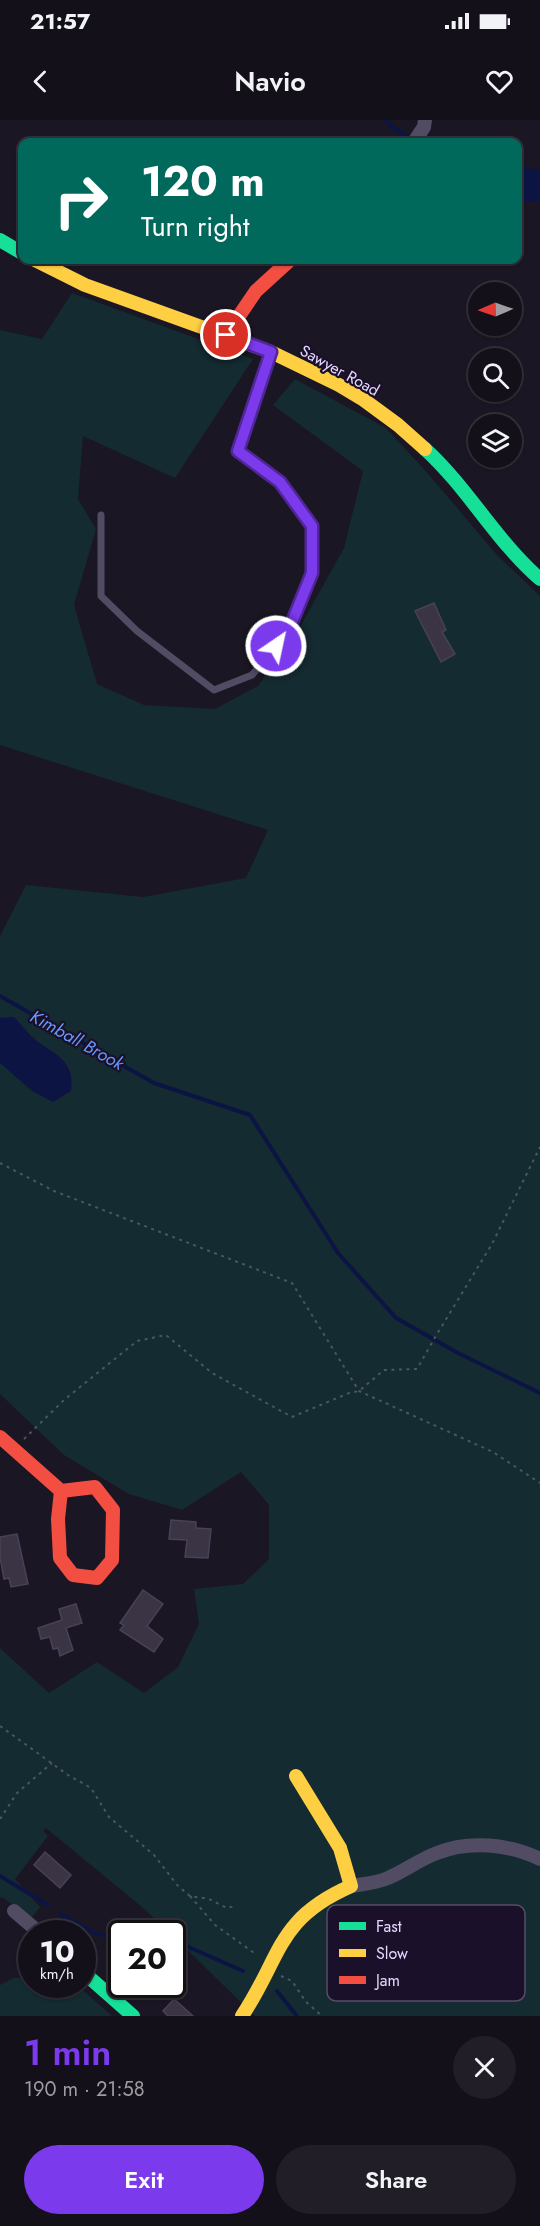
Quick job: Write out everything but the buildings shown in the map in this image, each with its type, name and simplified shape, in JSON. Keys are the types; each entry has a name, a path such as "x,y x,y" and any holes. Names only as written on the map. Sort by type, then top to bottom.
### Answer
{"street":[{"path":"417,138 424,127 425,120"},
{"path":"0,240 18,251"},
{"name":"Sawyer Road","path":"43,264 85,285 141,307 271,352 339,385 398,425 428,451 462,489 518,560 540,579"},
{"path":"226,335 256,291 286,264"},
{"path":"0,1437 61,1491 95,1487 113,1510 112,1560 97,1578 74,1575 60,1558 58,1519 61,1491"},
{"path":"296,1776 340,1848 351,1886"},
{"path":"242,2016 274,1969 286,1933 300,1915 319,1900 351,1886 387,1879 435,1853 448,1849 499,1846 518,1850 540,1859"},
{"path":"14,1911 24,1920"},
{"path":"96,1983 133,2016"}],"lane":[{"path":"101,515 101,596 137,631 214,690 252,675 288,632 312,573 312,526 280,482 238,451 271,352"}],"path":[{"path":"13,1449 64,1400 137,1341 166,1335 212,1372 292,1417 359,1391 384,1370 417,1369 492,1244 540,1147"},
{"path":"0,1163 54,1191 292,1283 359,1391 493,1452 540,1483"},
{"path":"0,1726 91,1788 109,1817 154,1855 178,1886 190,1896 214,1925 292,1981 306,2002 322,2016"},
{"path":"0,1819 17,1793 52,1762"},
{"path":"190,1896 209,1899 227,1908 235,1906"}],"green space":[{"path":"72,293 253,359 175,478 83,436 78,499 96,529 74,605 97,684 144,705 215,709 258,686 301,625 344,548 363,471 273,405 295,379 386,428 497,555 540,596 540,2016 255,2016 186,1949 186,1920 156,1920 46,1828 43,1831 48,1836 15,1879 40,1907 31,1918 2,1897 0,1898 0,1648 49,1693 97,1662 144,1693 178,1667 199,1624 194,1589 243,1584 269,1559 269,1505 241,1472 182,1510 129,1494 64,1455 0,1394 0,936 26,885 143,897 246,878 268,830 0,745 0,330 42,339"},
{"path":"18,1978 18,1998 92,1998 112,2016 0,2016 0,1985"}],"shaded area":[{"path":"522,165 540,171 540,201 522,202"},
{"path":"14,1017 34,1039 68,1066 72,1081 71,1091 53,1102 32,1091 0,1063 0,1018"}],"waterway":[{"path":"386,120 392,127 407,136"},
{"name":"Kimball Brook","path":"0,996 154,1083 250,1115 338,1253 396,1318 458,1353 540,1393"},
{"path":"0,1876 48,1905"},
{"path":"60,1914 96,1934 108,1935"},
{"path":"186,1946 243,1971"},
{"path":"277,1991 297,2016"}],"traffic: fast":[{"path":"0,240 18,251"},
{"path":"425,449 455,480 524,564 540,579"},
{"path":"96,1983 133,2016"}],"traffic: slow":[{"path":"43,264 85,285 271,352 339,385 364,400 398,425 425,449"},
{"path":"242,2016 283,1941 294,1926 326,1899 351,1886 340,1848 296,1776"}],"traffic: jam":[{"path":"226,335 256,291 286,264"},
{"path":"0,1437 61,1491 95,1487 113,1510 112,1560 97,1578 73,1575 60,1558 58,1519 61,1491"}],"route":[{"path":"226,335 271,352 238,451 280,482 312,526 312,573 288,632 276,646"}]}
